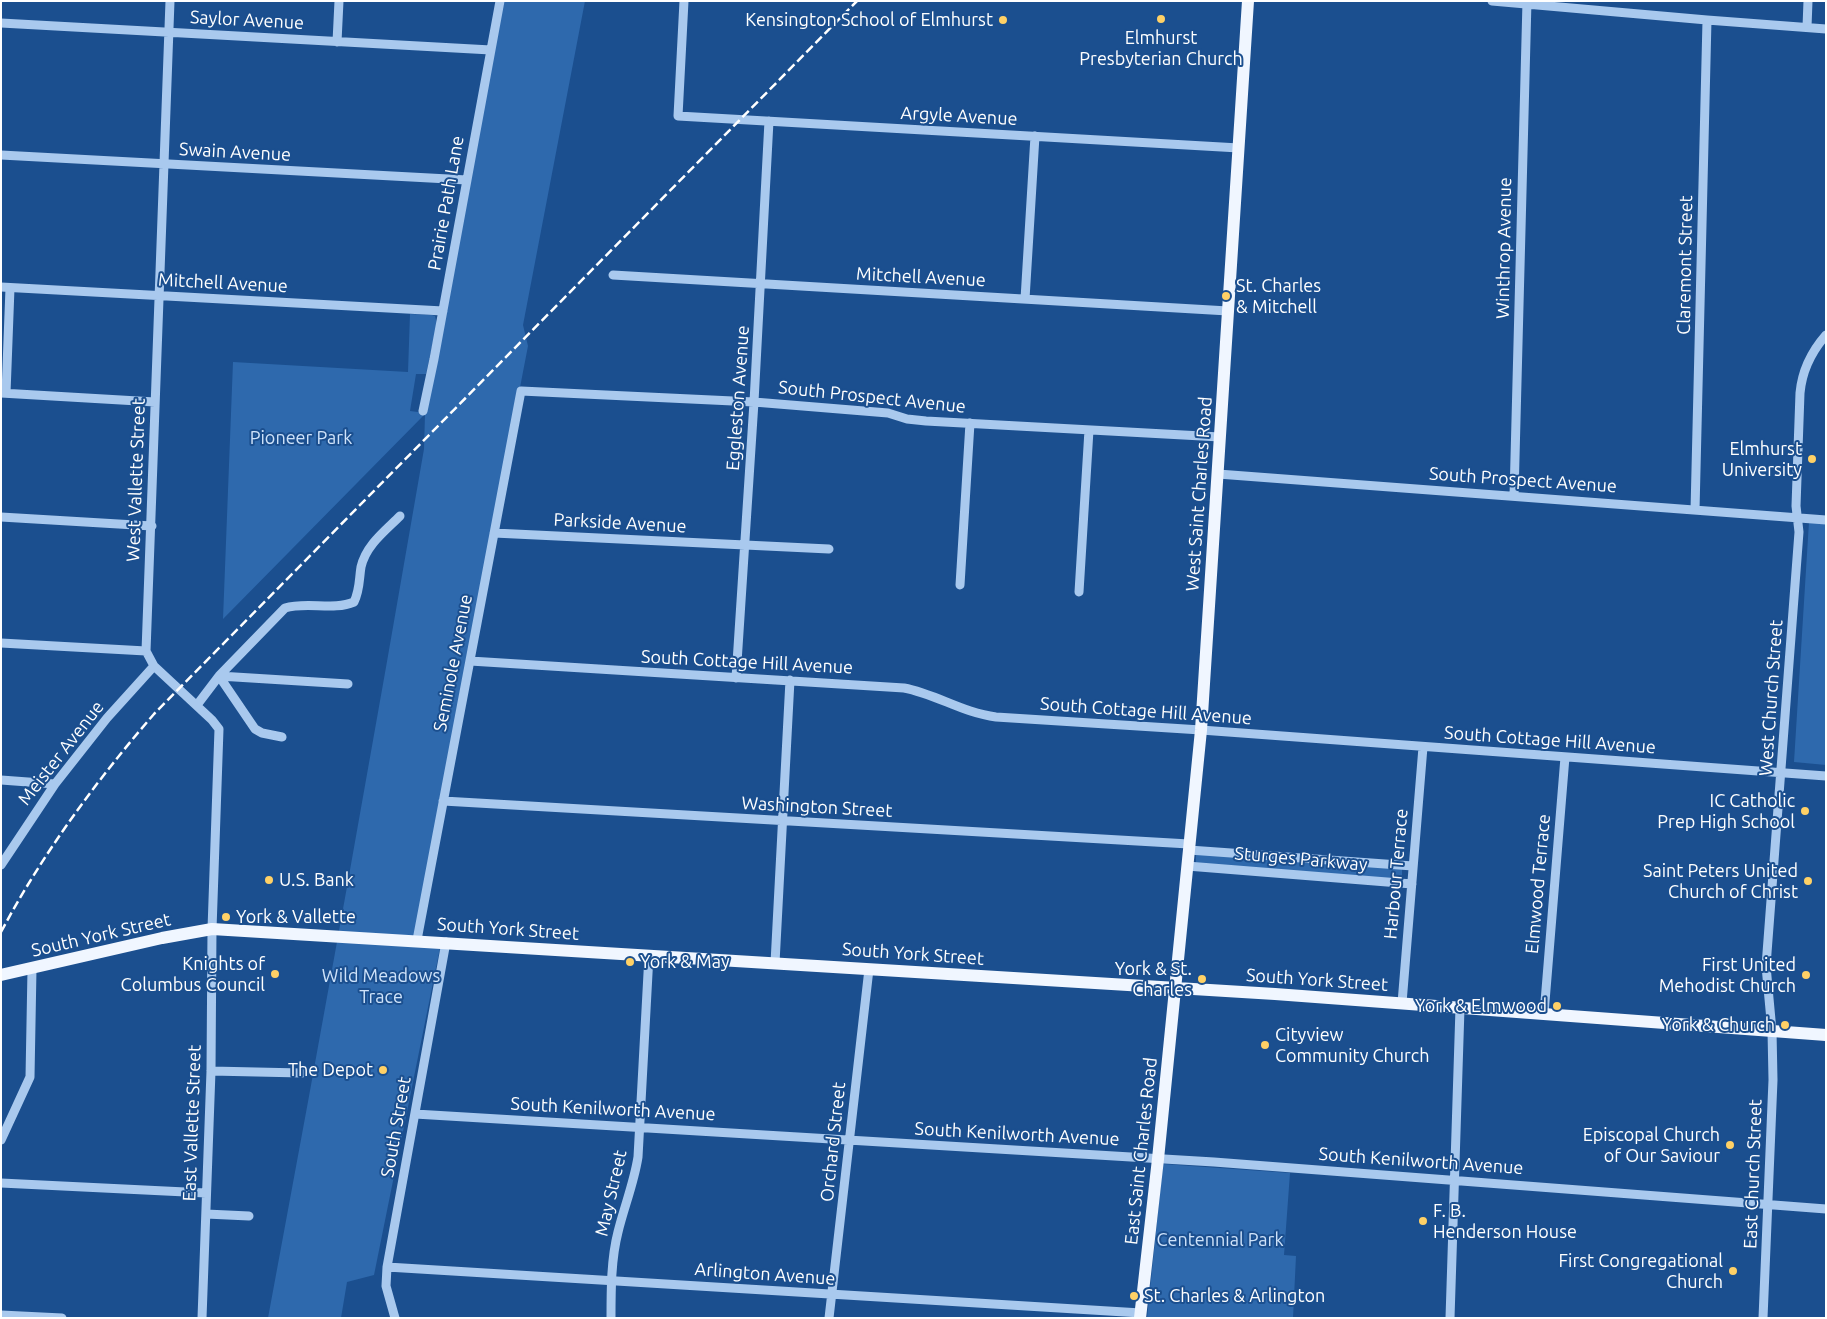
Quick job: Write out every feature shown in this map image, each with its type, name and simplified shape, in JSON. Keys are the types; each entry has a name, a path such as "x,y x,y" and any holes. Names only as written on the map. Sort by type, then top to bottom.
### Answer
{"main road":[{"name":"West Saint Charles Road","path":"1175,988 1201,730 1248,1"},
{"name":"South York Street","path":"1,975 162,938 212,929 417,940 1175,988 1826,1035"},
{"name":"East Saint Charles Road","path":"1141,1315 1175,988"}],"street":[{"name":"West Vallette Street","path":"146,651 170,1"},
{"path":"337,42 339,1"},
{"name":"Prairie Path Lane","path":"423,411 500,1"},
{"name":"Argyle Avenue","path":"684,1 678,116 1239,148"},
{"path":"1492,1 1826,29"},
{"path":"1807,27 1808,1"},
{"name":"Winthrop Avenue","path":"1514,496 1527,3"},
{"name":"Claremont Street","path":"1694,510 1707,20"},
{"name":"Saylor Avenue","path":"1,23 491,50"},
{"name":"Eggleston Avenue","path":"736,678 761,284 769,121"},
{"path":"1025,299 1035,136"},
{"name":"Swain Avenue","path":"1,155 467,180"},
{"name":"Mitchell Avenue","path":"613,275 1228,310"},
{"path":"5,288 4,393 155,402"},
{"name":"Mitchell Avenue","path":"5,288 443,311"},
{"name":"West Church Street","path":"1772,1031 1766,966 1799,532 1797,518 1801,383 1814,352 1826,335"},
{"name":"South Prospect Avenue","path":"521,391 754,402 888,413 907,419 926,421 1220,437"},
{"name":"Seminole Avenue","path":"417,940 521,391"},
{"path":"960,585 970,423"},
{"path":"1080,592 1089,430"},
{"name":"South Prospect Avenue","path":"1218,474 1826,520"},
{"path":"197,706 218,676 285,608 295,605 346,606 354,602 358,594 361,566 368,549 400,516"},
{"path":"1,517 152,526"},
{"name":"Parkside Avenue","path":"494,533 828,549"},
{"path":"1,643 146,651 154,666 216,725 219,730 219,738 212,929"},
{"name":"South Cottage Hill Avenue","path":"470,661 904,688 928,694 972,713 996,717 1201,730 1826,776"},
{"name":"Meister Avenue","path":"1,864 55,784 107,718 154,666"},
{"path":"218,676 348,684"},
{"path":"218,676 255,729 262,733 282,737"},
{"path":"775,963 790,680"},
{"name":"Harbour Terrace","path":"1402,1003 1423,747"},
{"name":"Elmwood Terrace","path":"1544,1014 1564,757"},
{"path":"1,780 55,784"},
{"name":"Washington Street","path":"443,801 1189,847"},
{"name":"Sturges Parkway","path":"1189,847 1413,866"},
{"name":"Sturges Parkway","path":"1187,866 1412,884"},
{"name":"East Vallette Street","path":"202,1318 211,1072 212,929"},
{"name":"South Street","path":"394,1318 386,1286 387,1266 446,942"},
{"name":"May Street","path":"611,1318 612,1280 617,1234 636,1173 649,955"},
{"path":"1,1140 30,1077 32,968"},
{"name":"Orchard Street","path":"829,1318 869,969"},
{"path":"1450,1318 1460,1008"},
{"name":"East Church Street","path":"1763,1318 1773,1080 1772,1031"},
{"path":"211,1072 302,1074"},
{"name":"South Kenilworth Avenue","path":"415,1114 1158,1159 1826,1209"},
{"path":"1,1184 206,1193"},
{"path":"206,1214 250,1216"},
{"name":"Arlington Avenue","path":"387,1266 1141,1315"},
{"path":"1,1315 62,1318"}],"green space":[{"name":"Wild Meadows Trace","path":"496,1 585,1 523,325 528,346 412,946 440,948 374,1275 347,1282 341,1318 268,1318 328,993 424,449 425,414 223,619 233,362 408,372 410,314 432,315 435,316 437,324 426,374 416,374 410,411 426,413"},
{"path":"1809,522 1826,523 1826,765 1794,762"},
{"path":"1196,853 1402,869 1402,880 1196,864"},
{"name":"Centennial Park","path":"1163,1164 1290,1173 1284,1255 1296,1256 1293,1318 1147,1318"}],"railway":[{"path":"1,932 34,874 72,818 154,714 857,1"}],"place":[{"name":"Elmhurst Presbyterian Church","path":"1161,19"},
{"name":"Kensington School of Elmhurst","path":"1003,20"},
{"name":"St. Charles & Mitchell","path":"1226,296"},
{"name":"Elmhurst University","path":"1812,459"},
{"name":"IC Catholic Prep High School","path":"1805,811"},
{"name":"U.S. Bank","path":"269,880"},
{"name":"Saint Peters United Church of Christ","path":"1808,881"},
{"name":"York & Vallette","path":"226,917"},
{"name":"York & May","path":"630,962"},
{"name":"Knights of Columbus Council","path":"275,974"},
{"name":"First United Mehodist Church","path":"1806,975"},
{"name":"York & St. Charles","path":"1202,979"},
{"name":"York & Elmwood","path":"1557,1006"},
{"name":"York & Church","path":"1785,1025"},
{"name":"Cityview Community Church","path":"1265,1045"},
{"name":"The Depot","path":"383,1070"},
{"name":"Episcopal Church of Our Saviour","path":"1730,1145"},
{"name":"F. B. Henderson House","path":"1423,1221"},
{"name":"First Congregational Church","path":"1733,1271"},
{"name":"St. Charles & Arlington","path":"1134,1296"}],"park label":[{"name":"Pioneer Park","path":"301,438"}]}
